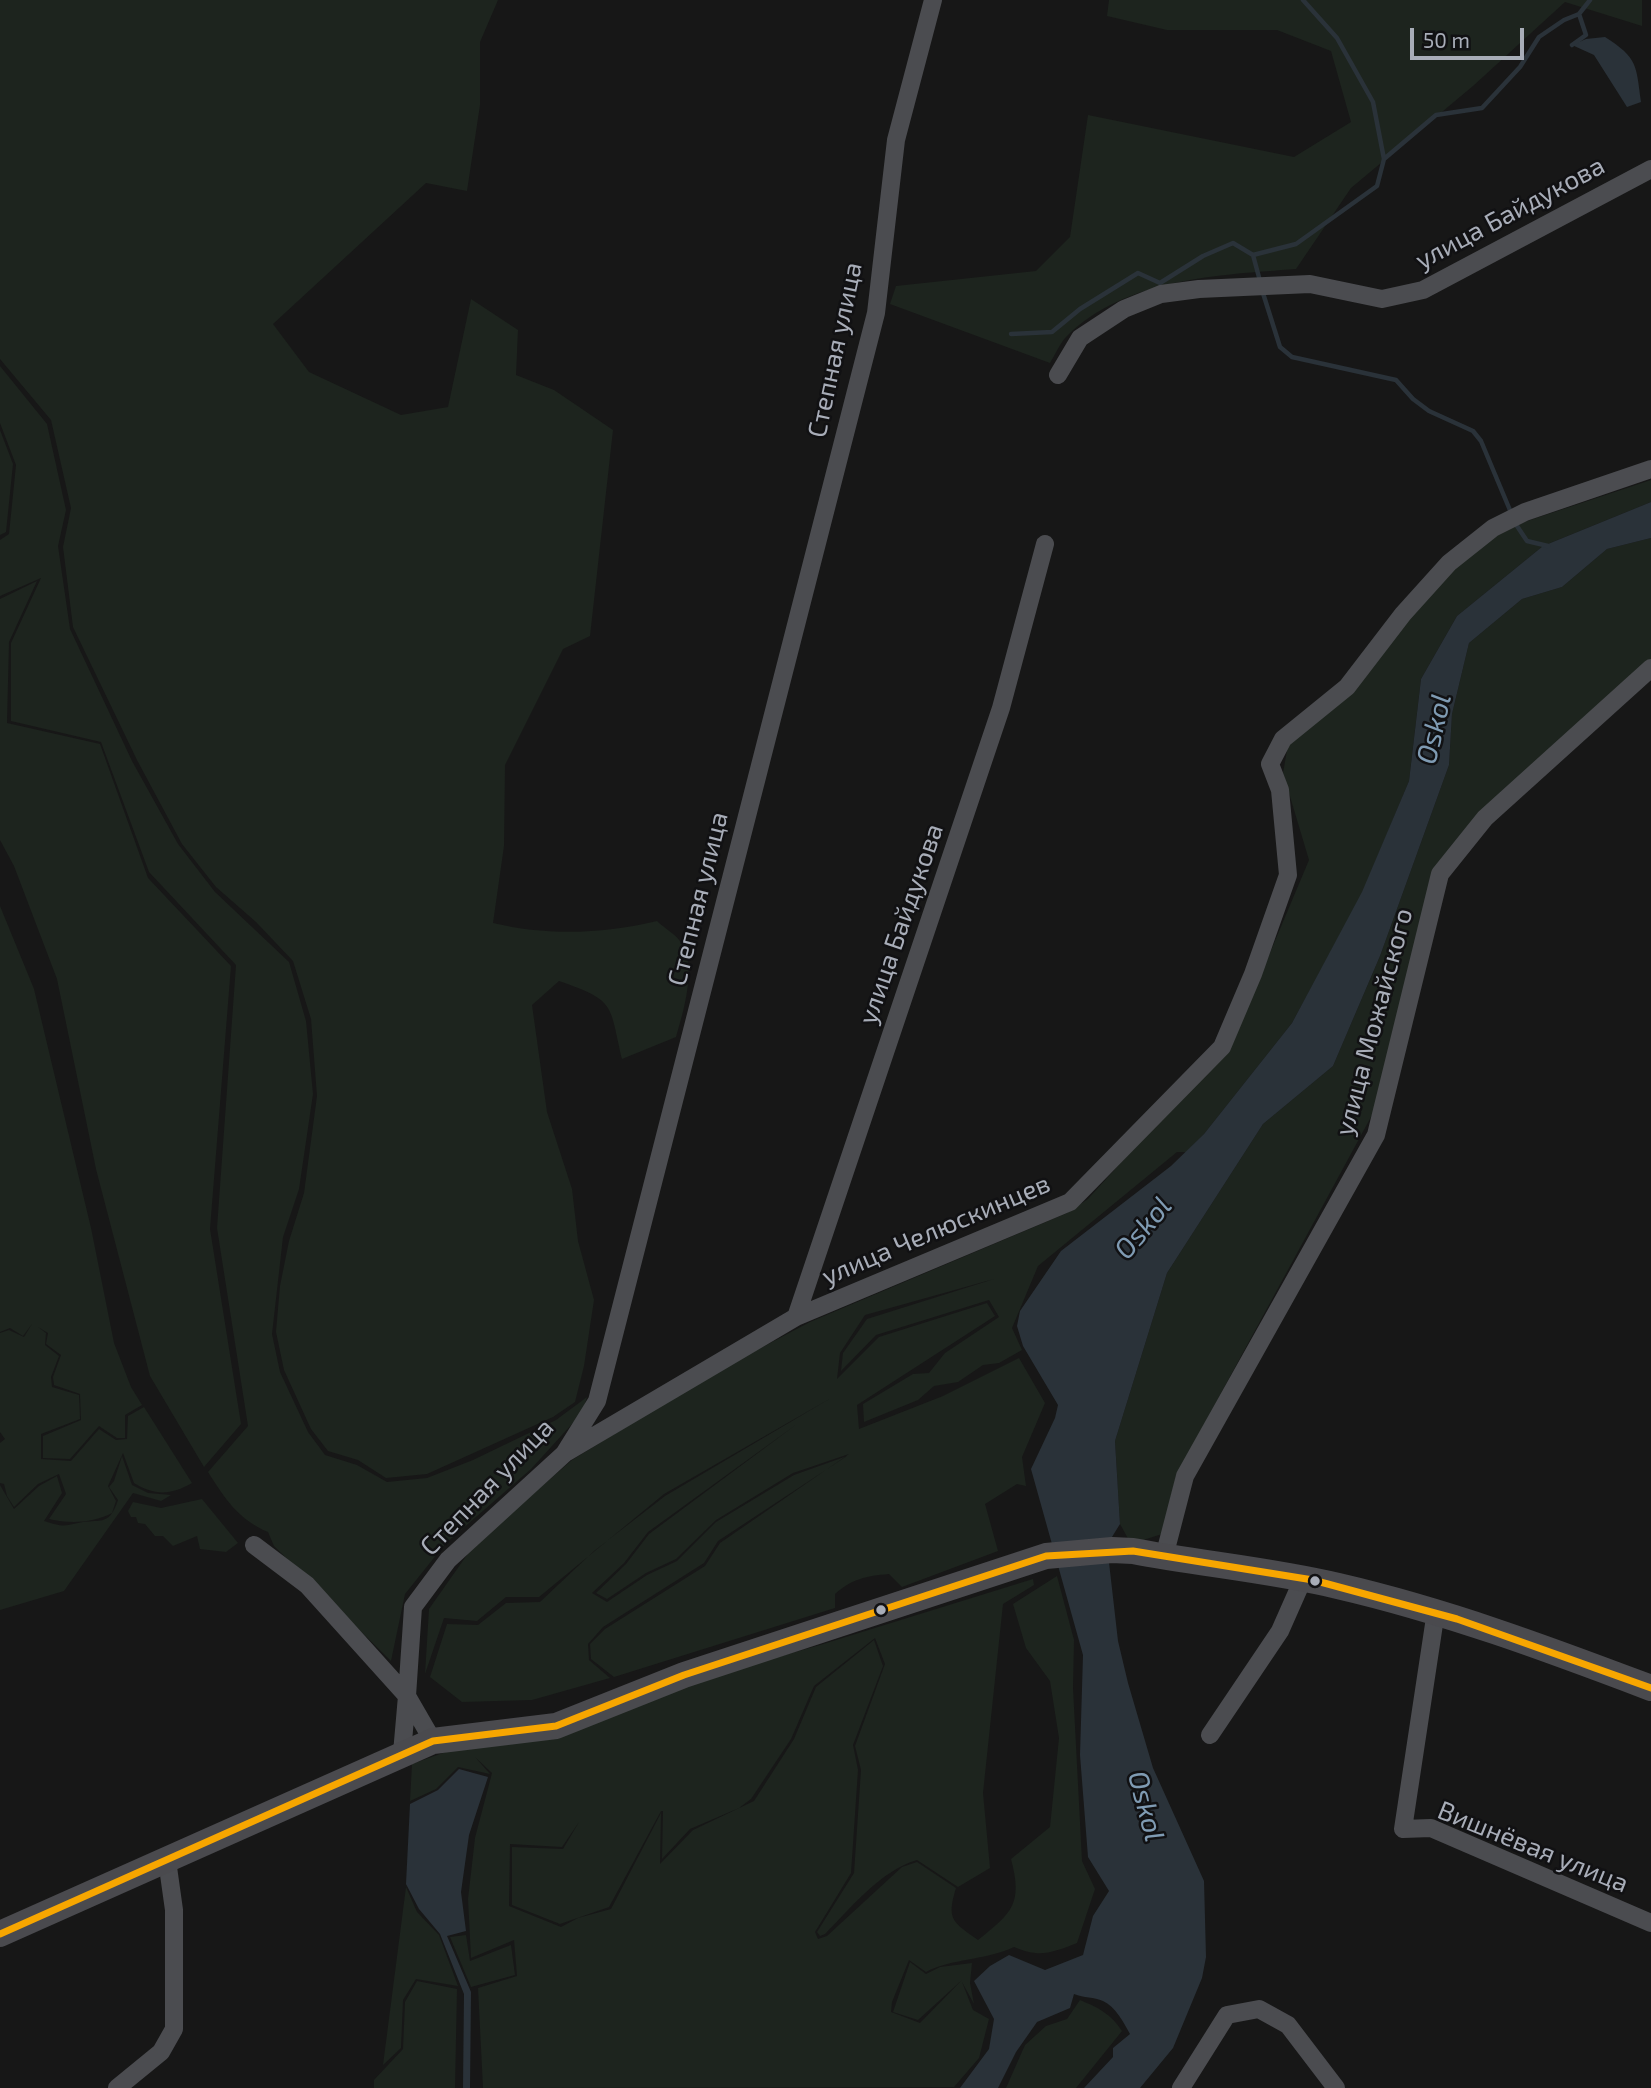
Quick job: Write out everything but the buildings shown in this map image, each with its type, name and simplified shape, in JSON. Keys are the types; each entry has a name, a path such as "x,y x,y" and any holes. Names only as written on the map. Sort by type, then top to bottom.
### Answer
{"main road":[{"path":"0,1934 433,1741 556,1726 684,1675 1046,1556 1112,1550 1303,1578 1436,1611 1520,1638 1651,1688"}],"street":[{"name":"Степная улица","path":"402,1753 413,1607 448,1560 564,1454 597,1401 876,313 896,140 933,0"},
{"name":"улица Байдукова","path":"1058,375 1080,338 1124,309 1161,294 1310,284 1382,299 1423,290 1651,169"},
{"name":"улица Челюскинцев","path":"564,1454 796,1317 1070,1202 1222,1047 1253,974 1288,875 1280,790 1270,764 1283,739 1347,687 1403,614 1449,563 1493,528 1518,515 1651,469"},
{"name":"улица Байдукова","path":"796,1317 1002,708 1045,544"},
{"name":"улица Можайского","path":"1164,1557 1185,1476 1376,1135 1440,874 1485,818 1651,668"},
{"path":"254,1545 307,1585 407,1696 433,1741"},
{"path":"1210,1735 1280,1631 1303,1578"},
{"name":"Вишнёвая улица","path":"1436,1611 1403,1829 1432,1828 1651,1923"},
{"path":"117,2088 161,2052 174,2029 174,1910 167,1860"},
{"path":"1181,2088 1227,2015 1258,2009 1288,2025 1336,2088"}],"shaded area":[{"path":"0,0 498,0 480,42 480,105 467,191 426,183 273,324 309,372 401,415 448,407 471,299 518,330 516,375 554,390 613,430 590,636 563,649 505,765 504,846 493,923 534,930 575,932 616,929 657,921 682,944 689,978 676,1037 622,1059 615,1026 607,1006 591,994 559,981 532,1005 547,1112 572,1189 578,1241 594,1300 584,1366 575,1402 553,1417 427,1474 386,1478 358,1460 328,1451 311,1429 284,1370 276,1332 280,1286 289,1241 304,1193 317,1096 311,1019 293,961 256,922 216,887 182,844 137,760 73,627 63,547 71,508 51,420 0,359"},
{"path":"1109,0 1642,0 1642,26 1565,2 1473,86 1351,188 1296,269 1205,278 1145,291 1117,302 1091,317 1064,339 1050,363 890,304 896,286 1036,271 1070,237 1088,115 1294,157 1351,122 1331,51 1277,30 1167,30 1107,16"},
{"path":"0,366 47,424 66,510 58,546 70,629 132,761 178,844 215,892 289,962 306,1021 313,1094 299,1189 283,1237 272,1334 280,1372 308,1432 325,1455 357,1465 387,1482 427,1478 473,1460 556,1420 587,1397 582,1413 531,1469 445,1544 405,1594 391,1661 274,1546 268,1532 234,1508 208,1472 248,1426 217,1228 236,965 149,872 101,742 11,721 11,643 41,578 0,596 0,540 9,534 16,465 0,423"},
{"path":"0,430 13,464 6,532 0,535"},
{"path":"1651,480 1651,502 1543,546 1457,616 1421,679 1409,781 1363,892 1292,1023 1204,1134 1186,1152 1177,1152 1038,1266 1012,1328 1022,1350 999,1363 983,1365 958,1382 934,1386 918,1400 864,1422 863,1404 913,1374 929,1373 945,1353 999,1317 989,1300 876,1335 841,1371 843,1353 867,1319 994,1279 865,1315 840,1353 837,1379 879,1337 987,1303 995,1316 857,1405 859,1429 943,1396 1019,1358 1045,1403 1022,1457 1026,1486 1017,1484 985,1504 998,1551 902,1587 889,1574 860,1579 835,1594 835,1608 614,1677 591,1659 590,1644 605,1629 705,1566 720,1543 827,1469 718,1541 704,1563 603,1627 588,1644 589,1660 610,1678 532,1700 462,1702 430,1677 447,1624 478,1625 506,1603 540,1602 588,1556 539,1597 506,1597 477,1621 444,1618 425,1674 429,1609 474,1545 572,1460 719,1370 810,1322 1067,1213 1088,1199 1235,1036 1309,860 1283,773 1288,745 1456,567 1500,530","holes":["831,1398 665,1496 608,1540 664,1494","797,1424 649,1534 626,1564 596,1593 607,1599 646,1573 676,1559 716,1520 793,1473 849,1454 794,1475 716,1522 677,1561 647,1575 607,1602 592,1593 624,1563 648,1532"]},
{"path":"1651,538 1651,662 1436,872 1378,1104 1176,1476 1162,1534 1131,1544 1120,1524 1115,1441 1167,1273 1263,1124 1333,1066 1380,956 1449,765 1452,714 1469,643 1522,599 1562,587 1607,549"},
{"path":"37,581 9,642 7,723 100,744 148,878 231,966 210,1229 241,1424 204,1467 150,1376 96,1169 57,979 14,866 0,840 0,599"},
{"path":"0,906 34,989 91,1228 114,1343 131,1387 142,1405 125,1415 125,1438 117,1438 99,1426 70,1459 43,1458 43,1436 81,1420 80,1394 54,1385 53,1377 61,1355 46,1344 48,1333 38,1327 46,1333 45,1345 59,1356 51,1377 52,1387 79,1395 80,1419 41,1434 41,1459 71,1461 99,1429 116,1440 127,1439 128,1416 144,1407 192,1483 170,1492 156,1492 142,1487 134,1483 123,1453 108,1486 116,1501 112,1513 89,1521 65,1522 49,1519 66,1494 59,1474 38,1484 14,1507 4,1484 0,1483 0,1443 5,1439 0,1432 0,1333 9,1330 24,1337 32,1324 23,1336 10,1328 0,1332"},
{"path":"122,1456 132,1485 148,1493 171,1495 161,1501 133,1493 64,1591 0,1610 0,1485 14,1509 39,1486 57,1476 62,1493 44,1521 65,1525 102,1520 111,1515 118,1500 109,1487 114,1481"},
{"path":"202,1499 238,1543 226,1552 200,1549 197,1536 173,1546 163,1536 155,1536 145,1524 138,1523 136,1517 131,1517 128,1511 133,1502 161,1508"},
{"path":"1057,1576 1074,1640 1073,1688 1082,1861 1095,1889 1077,1943 1052,1952 1039,1953 1014,1947 991,1955 946,1964 926,1972 909,1960 892,2002 891,2012 920,2023 962,1980 918,2020 893,2012 910,1962 926,1974 940,1967 972,1963 970,1983 974,2004 962,1982 973,2010 989,2019 979,2058 954,2087 483,2088 478,1988 517,1976 514,1940 471,1958 468,1899 475,1838 492,1773 475,1757 490,1774 458,1767 436,1789 410,1801 412,1764 457,1748 820,1645 1033,1579 1034,1585 1003,1604 983,1793 990,1868 958,1887 917,1860 891,1872 879,1881 825,1934 820,1936 817,1932 854,1873 861,1770 855,1746 885,1664 875,1638 814,1686 791,1739 751,1799 739,1808 690,1829 662,1859 661,1811 609,1907 560,1924 512,1905 512,1847 563,1849 579,1822 562,1847 510,1844 509,1906 561,1927 578,1918 611,1909 661,1813 660,1864 693,1830 754,1801 794,1739 816,1687 874,1640 883,1666 853,1745 858,1770 851,1873 815,1932 818,1939 827,1936 902,1867 917,1862 956,1888 952,1907 954,1919 978,1940 1007,1914 1012,1906 1016,1887 1011,1859 1050,1827 1059,1738 1050,1681 1026,1648 1013,1604"},
{"path":"406,1887 417,1912 439,1935 458,1986 416,1979 403,2000 401,2048 383,2065"},
{"path":"466,1935 470,1961 511,1945 515,1975 471,1987 450,1937"},
{"path":"417,1981 457,1989 455,2088 374,2088 374,2080 403,2049 405,2002"},
{"path":"1080,2000 1104,2012 1122,2031 1076,2088 1006,2088 1025,2045 1046,2026 1067,2019"}],"water":[{"path":"1605,37 1630,57 1638,79 1641,102 1627,107 1594,55 1572,45 1586,39"},
{"name":"Oskol","path":"1651,502 1651,538 1607,549 1562,587 1522,599 1469,643 1452,714 1449,765 1380,956 1333,1066 1263,1124 1167,1273 1115,1441 1120,1524 1107,1545 1118,1641 1153,1768 1204,1881 1206,1957 1202,1978 1173,2048 1140,2088 1084,2088 1113,2057 1113,2048 1130,2034 1119,2015 1107,2003 1074,1994 1070,2008 1037,2022 1016,2052 998,2088 960,2088 989,2049 994,2019 974,1981 990,1966 1009,1955 1045,1970 1083,1955 1093,1916 1109,1891 1088,1857 1080,1755 1083,1655 1031,1469 1055,1418 1058,1405 1023,1346 1017,1326 1020,1311 1061,1251 1171,1166 1204,1134 1292,1023 1362,892 1409,781 1421,679 1457,616 1543,546"},
{"path":"459,1769 488,1777 469,1835 461,1892 466,1931 447,1936 471,1992 470,2088 463,2088 464,1994 440,1934 419,1909 406,1884 410,1804 438,1790"}],"waterway":[{"path":"1253,255 1296,244 1377,186 1384,159 1373,102 1337,38 1303,0"},
{"path":"1579,14 1590,0"},
{"path":"1384,159 1436,115 1482,108 1520,67 1539,37 1564,20 1579,14 1586,35 1572,45"},
{"path":"1011,334 1052,332 1080,309 1138,273 1160,283 1203,256 1233,243 1253,255 1260,281"},
{"path":"1262,290 1280,347 1292,357 1396,380 1413,399 1429,411 1473,431 1481,441 1512,515"},
{"path":"1515,523 1527,541 1548,546"}],"transit line":[{"path":"0,1934 433,1741 556,1726 684,1675 1046,1556 1133,1551 1313,1580 1457,1619 1651,1688"}]}
